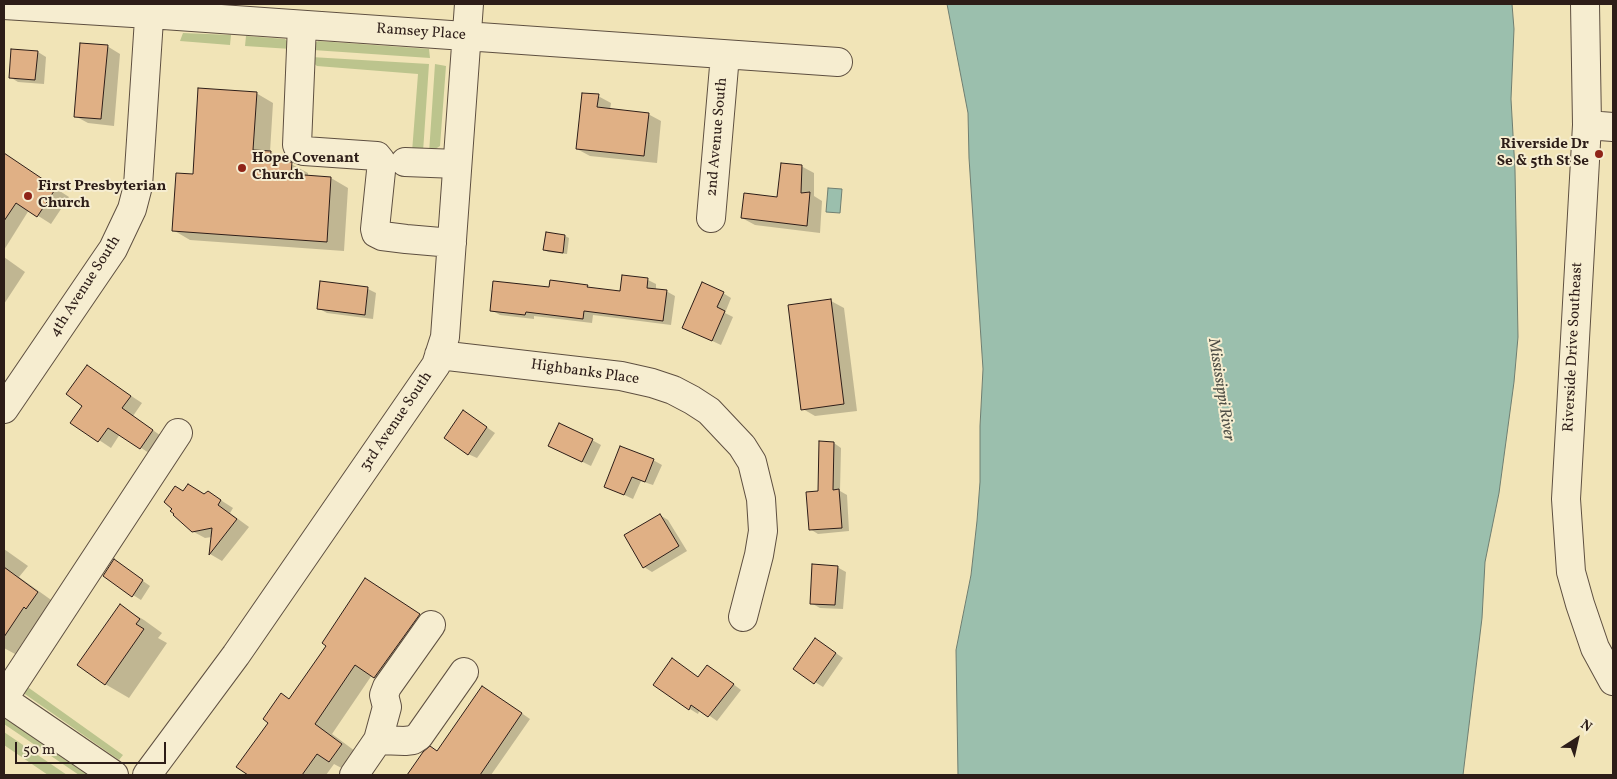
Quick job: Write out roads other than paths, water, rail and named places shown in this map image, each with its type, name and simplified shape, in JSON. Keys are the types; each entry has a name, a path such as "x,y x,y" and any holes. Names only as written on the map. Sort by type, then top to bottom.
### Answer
{"street":[{"name":"3rd Avenue South","path":"147,775 236,655 428,378 439,355 444,337 452,243 468,4"},
{"name":"Riverside Drive Southeast","path":"1585,4 1600,126 1566,508 1572,572 1580,604 1595,648 1613,681"},
{"name":"Ramsey Place","path":"4,6 149,9 302,24 838,62"},
{"name":"4th Avenue South","path":"4,409 100,268 117,241 132,209 138,186 149,9"},
{"path":"302,24 296,142 299,149 378,157 381,161 381,171 376,233 382,236 452,243"},
{"name":"2nd Avenue South","path":"711,218 725,55"},
{"path":"405,162 457,164"},
{"name":"Highbanks Place","path":"439,355 621,376 673,390 709,411 742,446 752,462 761,499 763,532 743,617"},
{"path":"114,775 4,699 178,433"},
{"path":"354,775 378,740 387,707 384,695 387,687 430,625"},
{"path":"378,740 405,741 413,740 419,736 464,672"}],"water":[{"name":"Mississippi River","path":"947,4 1512,4 1514,29 1511,99 1515,170 1518,337 1499,493 1485,562 1482,618 1463,775 958,775 956,650 971,575 977,521 983,369 969,158 968,113"},
{"path":"828,188 842,189 840,213 826,212"}],"place":[{"name":"Riverside Dr Se & 5th St Se","path":"1599,154"},
{"name":"Hope Covenant Church","path":"242,168"},
{"name":"First Presbyterian Church","path":"28,196"}]}
